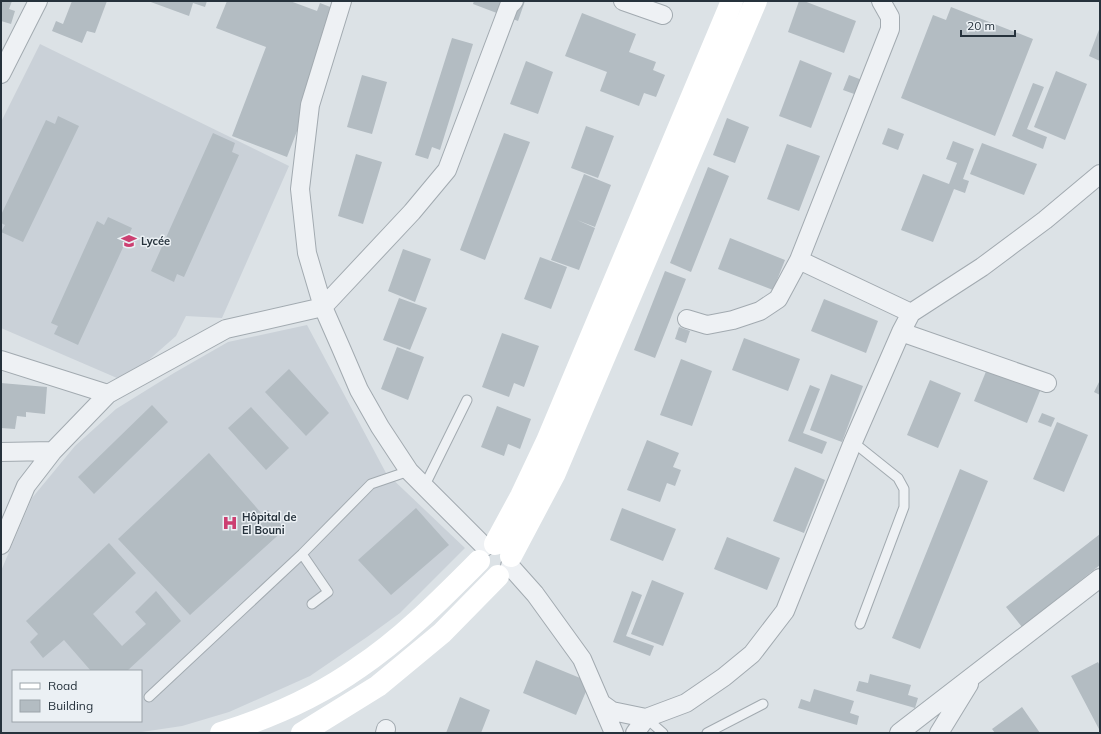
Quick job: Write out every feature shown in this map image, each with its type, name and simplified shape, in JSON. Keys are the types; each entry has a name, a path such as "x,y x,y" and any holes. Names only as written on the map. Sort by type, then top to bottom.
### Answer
{"main road":[{"path":"221,733 263,718 312,696 359,668 496,558 521,496 547,441 732,1"},
{"path":"302,733 378,686 442,633 555,473 756,1"}],"street":[{"path":"1,74 38,1"},
{"path":"342,1 310,105 300,189 307,253 323,307 359,390 380,427 409,471 496,558 535,594 582,659 614,733"},
{"path":"1,545 26,486 53,451 108,394 226,329 323,307 412,212 447,170 509,6 514,1"},
{"path":"623,1 663,15"},
{"path":"687,319 707,325 733,320 760,310 778,298 799,260 890,29 890,17 881,1"},
{"path":"601,703 612,711 646,718 686,703 724,677 752,654 785,611 853,442 901,332 911,313 982,267 1045,220 1100,174"},
{"path":"799,260 911,313"},
{"path":"901,332 1047,383"},
{"path":"1,360 108,394"},
{"path":"1,452 53,451"},
{"path":"899,733 1100,578"},
{"path":"939,733 976,674"},
{"path":"635,733 646,718"}],"lane":[{"path":"424,487 468,400"},
{"path":"853,442 898,478 904,489 904,507 860,624"},
{"path":"149,697 302,554 371,484 409,471"},
{"path":"302,554 328,592 312,604"},
{"path":"707,733 763,704"},
{"path":"646,718 663,733"}],"shaded area":[{"name":"Lycée","path":"40,44 289,166 222,318 186,316 176,336 143,365 117,378 1,328 1,122"},
{"name":"Hôpital de El Bouni","path":"307,325 386,473 465,548 400,613 367,637 310,676 229,712 182,726 135,733 1,733 1,571 32,498 75,446 116,409 228,342"}],"building":[{"path":"1,1 12,1 9,9 15,11 11,24 1,21"},
{"path":"72,1 107,1 95,33 87,31 82,43 52,31 56,21 63,24"},
{"path":"148,1 207,1 205,7 193,3 189,16"},
{"path":"227,1 290,1 317,11 320,3 343,12 287,157 232,136 266,47 216,28"},
{"path":"474,1 525,1 518,21 473,4"},
{"path":"799,1 804,1 856,21 844,53 788,32"},
{"path":"951,7 1033,39 995,136 901,98 933,15 946,20"},
{"path":"582,13 636,34 629,52 656,62 653,70 665,75 656,97 644,93 639,106 600,91 607,72 565,56"},
{"path":"1100,27 1100,61 1089,56"},
{"path":"452,38 473,44 440,150 432,147 428,159 415,155"},
{"path":"800,60 832,73 811,128 779,116"},
{"path":"526,61 553,72 538,114 510,104"},
{"path":"1056,71 1087,84 1065,140 1034,127"},
{"path":"362,75 387,82 372,134 347,127"},
{"path":"849,75 862,80 857,95 843,90"},
{"path":"1033,83 1044,87 1027,129 1047,137 1043,149 1012,136"},
{"path":"58,116 79,126 23,242 1,232 5,225 1,223 1,215 46,120 55,124"},
{"path":"727,118 749,127 735,163 713,155"},
{"path":"586,126 614,136 598,178 571,168"},
{"path":"888,128 904,134 898,150 882,144"},
{"path":"213,133 235,143 232,152 239,155 184,277 177,274 174,282 151,271"},
{"path":"504,133 530,142 485,260 460,250"},
{"path":"953,141 974,149 963,179 969,181 965,193 954,189 933,242 901,230 923,174 949,184 957,163 946,159"},
{"path":"982,143 1037,164 1024,195 970,174"},
{"path":"787,144 820,156 799,211 767,199"},
{"path":"356,154 382,162 363,224 338,216"},
{"path":"708,167 729,176 691,272 670,263"},
{"path":"584,174 611,185 595,227 577,220 595,228 579,270 551,260"},
{"path":"108,217 132,228 78,345 54,334 58,326 51,323 97,221 104,225"},
{"path":"730,238 785,260 773,290 718,269"},
{"path":"403,249 431,259 415,302 388,291"},
{"path":"540,257 567,267 551,309 524,299"},
{"path":"665,271 686,279 655,358 634,350"},
{"path":"399,298 427,308 410,350 383,340"},
{"path":"824,299 878,321 866,353 811,331"},
{"path":"679,327 690,331 686,343 675,339"},
{"path":"502,333 539,346 524,387 514,383 509,397 482,387"},
{"path":"744,338 800,359 788,391 732,370"},
{"path":"397,347 424,357 408,400 381,389"},
{"path":"681,359 712,371 692,426 660,415"},
{"path":"289,369 329,413 306,436 265,392"},
{"path":"987,369 1040,391 1027,423 974,401"},
{"path":"831,374 863,386 842,442 810,430"},
{"path":"930,380 961,393 938,448 907,435"},
{"path":"1100,380 1100,395 1094,392"},
{"path":"1,383 47,387 45,414 26,412 26,417 17,416 15,429 1,428"},
{"path":"810,385 820,389 803,433 827,442 822,454 788,441"},
{"path":"152,405 168,422 94,494 78,477"},
{"path":"497,406 531,419 520,449 508,444 504,456 481,447"},
{"path":"251,407 289,448 266,470 228,428"},
{"path":"1042,413 1055,418 1051,427 1038,422"},
{"path":"1057,422 1088,435 1064,492 1033,479"},
{"path":"647,440 679,453 673,467 681,470 675,486 667,483 660,502 627,490"},
{"path":"209,453 262,514 268,510 285,529 190,615 118,539"},
{"path":"795,467 825,480 804,533 773,521"},
{"path":"960,469 988,481 920,649 892,638"},
{"path":"416,508 449,545 391,595 358,560"},
{"path":"622,508 676,529 663,561 610,540"},
{"path":"1100,534 1100,565 1022,627 1006,607"},
{"path":"727,537 780,558 767,590 714,569"},
{"path":"109,543 136,573 93,614 122,646 146,624 135,612 156,591 181,621 128,670 90,670 64,640 43,658 30,642 38,634 26,621"},
{"path":"652,580 684,593 663,646 631,634"},
{"path":"632,591 642,595 626,636 654,646 650,656 613,642"},
{"path":"536,660 590,682 576,715 523,693"},
{"path":"1098,662 1100,666 1100,731 1071,676"},
{"path":"870,674 911,685 908,695 918,698 915,708 856,691 859,681 868,683"},
{"path":"814,689 854,701 850,713 859,716 857,725 798,708 801,699 810,702"},
{"path":"460,697 490,710 481,733 446,733"},
{"path":"1022,707 1040,733 995,733 992,729"}],"place":[{"name":"Lycée","path":"129,241"},
{"name":"Hôpital de El Bouni","path":"230,523"}]}
